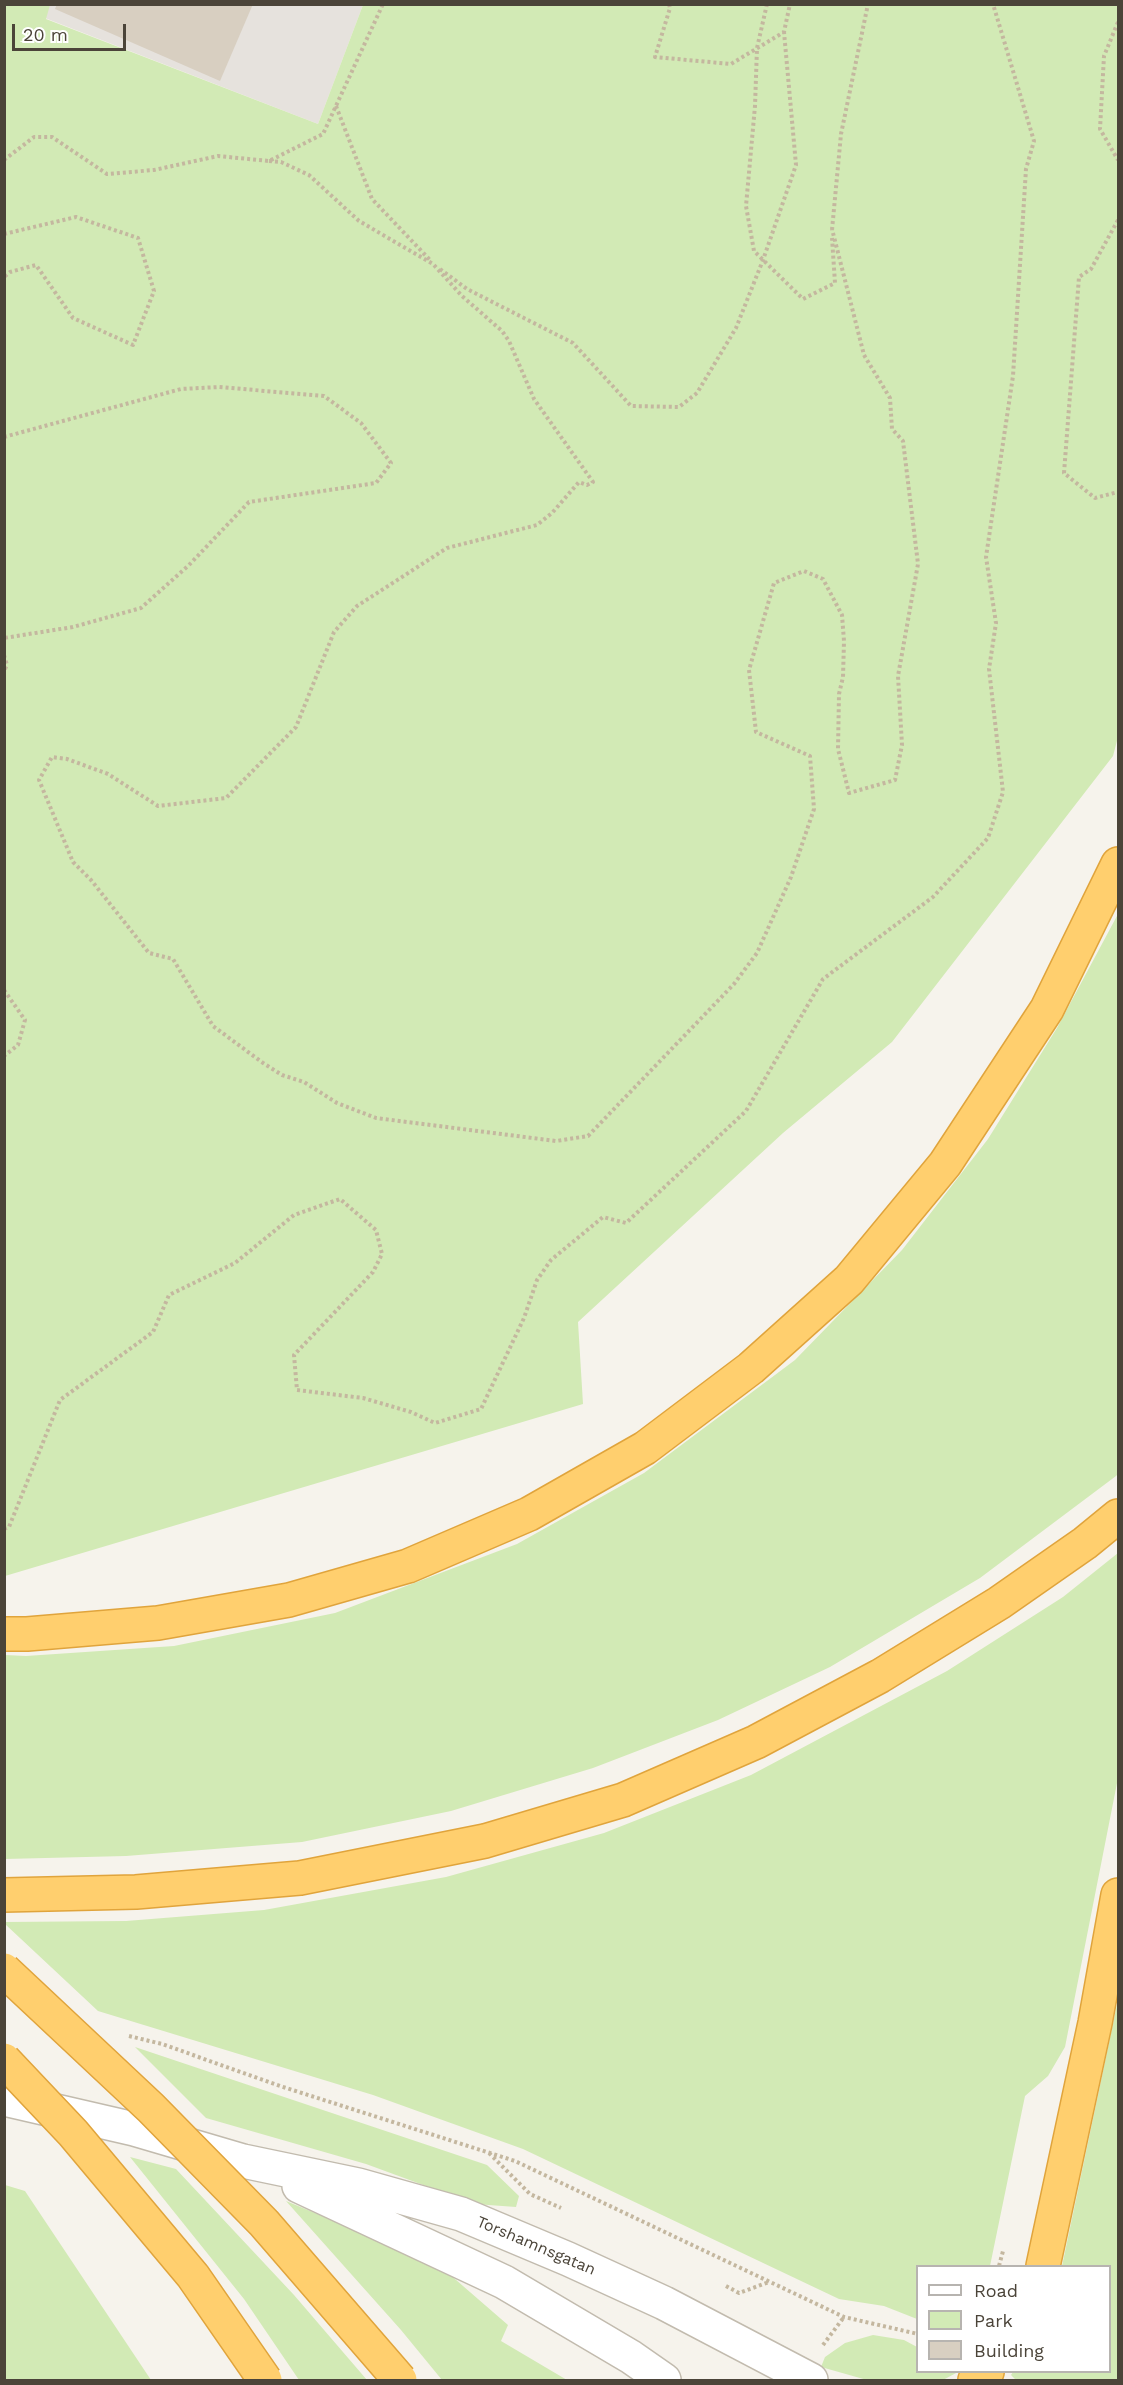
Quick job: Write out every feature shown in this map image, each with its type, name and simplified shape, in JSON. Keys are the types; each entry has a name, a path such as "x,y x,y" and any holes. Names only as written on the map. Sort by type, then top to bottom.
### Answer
{"highway":[{"path":"4,1634 158,1623 290,1600 408,1566 529,1514 645,1448 751,1368 849,1280 945,1164 1047,1009 1119,864"},
{"path":"4,1895 136,1892 300,1878 497,1837 623,1800 756,1742 880,1676 999,1604 1119,1516"},
{"path":"1043,2265 1095,2023 1119,1895"},
{"path":"4,1970 151,2108 264,2223 400,2380"},
{"path":"4,2060 73,2133 193,2276 265,2380"}],"street":[{"name":"Torshamnsgatan","path":"4,2098 134,2129 243,2161 358,2186 462,2214 664,2303 811,2380"},
{"name":"Torshamnsgatan","path":"243,2161 504,2282 631,2357 664,2380"}],"path":[{"path":"269,161 323,134 382,4"},
{"path":"669,4 670,8 655,57 731,64 784,32"},
{"path":"768,4 757,48 755,106 746,206 754,251 803,299 835,283 832,229 841,134 868,4"},
{"path":"4,160 34,137 52,137 107,174 154,170 218,156 281,162 309,175 359,221 433,264 467,289 573,343 632,406 679,407 697,393 736,328 763,260 795,165 784,32 790,4"},
{"path":"4,1529 9,1527 60,1400 153,1332 169,1295 235,1263 294,1215 340,1199 376,1230 382,1254 373,1272 294,1355 297,1390 363,1398 411,1412 435,1423 481,1409 524,1318 537,1280 551,1260 603,1217 626,1223 746,1111 823,979 933,897 988,838 1003,792 989,669 996,622 986,557 1013,376 1026,169 1034,141 993,4"},
{"path":"1119,22 1104,56 1100,129 1119,160"},
{"path":"336,106 372,199 462,296 502,331 534,399 593,482 587,485 579,482 552,513 537,525 447,548 357,606 334,632 296,727 226,798 158,806 108,774 67,759 52,757 39,780 73,862 91,880 149,953 173,959 213,1026 282,1075 304,1082 337,1103 376,1118 556,1141 588,1136 734,984 757,953 791,877 814,809 810,756 756,732 748,670 774,583 804,572 823,579 842,615 843,677 838,694 838,749 849,793 895,780 902,745 898,676 918,564 903,441 892,429 890,398 864,355 832,229"},
{"path":"4,234 76,217 138,238 154,291 133,345 74,318 36,265 10,272 4,277"},
{"path":"1119,220 1090,268 1079,277 1064,473 1095,498 1119,492"},
{"path":"4,437 181,389 219,387 324,396 361,423 391,463 376,483 249,502 189,565 141,608 73,627 4,638"},
{"path":"4,655 5,667"},
{"path":"4,990 25,1020 18,1046 4,1056"},
{"path":"128,2036 162,2044 280,2086 515,2161 844,2317 916,2334"},
{"path":"487,2151 531,2194 561,2208"},
{"path":"999,2265 1003,2251"},
{"path":"726,2286 739,2293 770,2281"}],"shaded area":[{"path":"50,4 363,5 318,124 45,18"}],"green space":[{"path":"5,4 50,5 46,19 318,124 363,5 1118,5 1118,737 1113,756 892,1042 783,1133 578,1322 583,1404 5,1576"},
{"path":"1118,914 1118,1474 1116,1476 980,1578 830,1667 718,1720 593,1768 451,1811 302,1842 126,1856 5,1859 5,1655 26,1656 174,1646 335,1613 517,1544 644,1473 795,1360 902,1250 988,1139 1057,1028"},
{"path":"1118,1553 1118,1778 1065,2047 1048,2076 1025,2096 990,2265 916,2265 916,2319 884,2306 839,2299 523,2149 373,2095 98,2011 5,1924 5,1922 126,1921 264,1910 446,1877 604,1833 751,1775 947,1671 1063,1597"},
{"path":"1118,2000 1118,2380 1016,2380 1011,2375 1012,2373 1111,2373 1111,2265 1062,2265"},
{"path":"135,2047 487,2165 519,2196 516,2207 475,2204 366,2164 206,2118"},
{"path":"130,2157 176,2169 294,2295 367,2380 299,2380 244,2299"},
{"path":"5,2185 25,2191 151,2380 5,2380"},
{"path":"286,2201 407,2251 448,2273 508,2325 501,2341 567,2380 442,2380 401,2330"},
{"path":"873,2335 904,2340 916,2346 916,2373 956,2373 943,2380 867,2380 821,2367 825,2357 845,2343"}],"building":[{"path":"57,4 253,4 220,81 55,9"}]}
